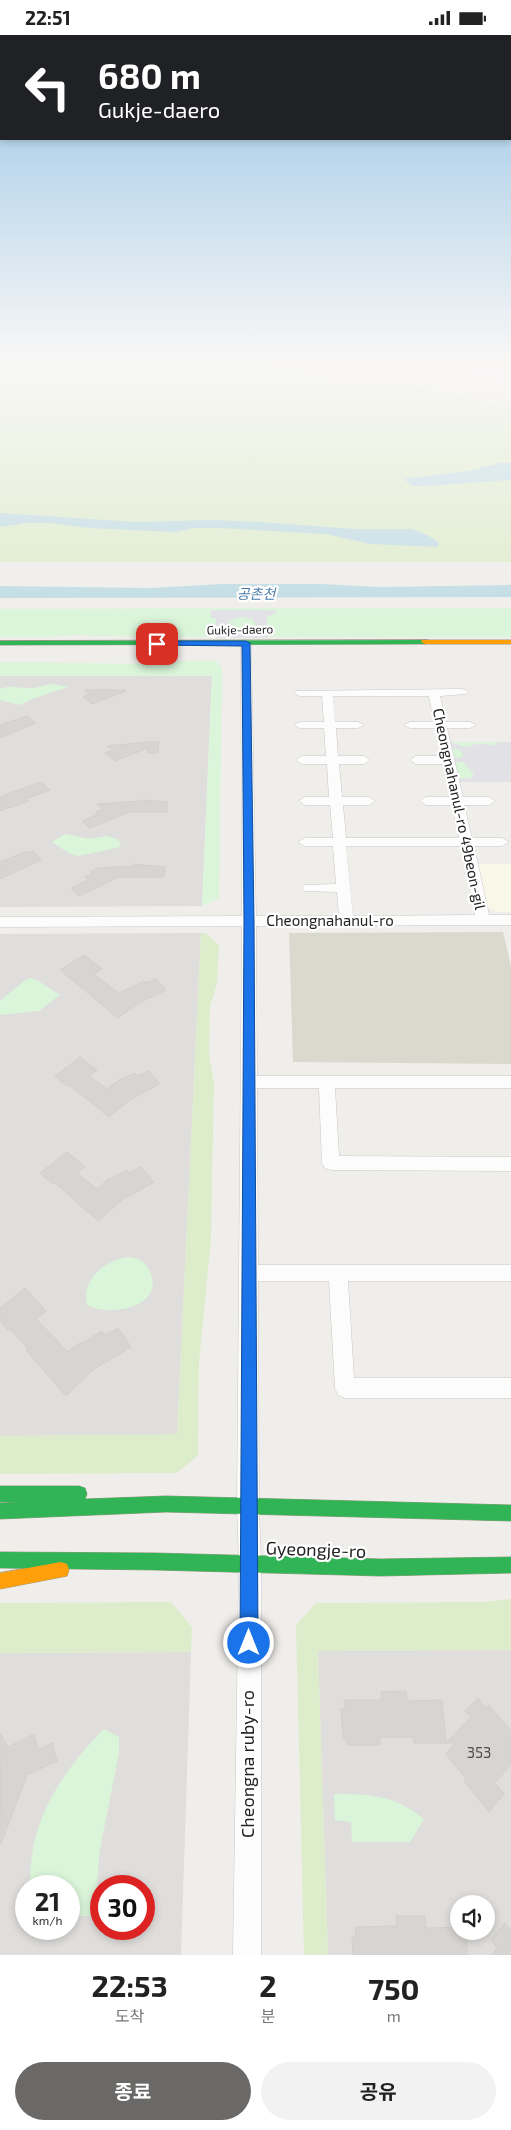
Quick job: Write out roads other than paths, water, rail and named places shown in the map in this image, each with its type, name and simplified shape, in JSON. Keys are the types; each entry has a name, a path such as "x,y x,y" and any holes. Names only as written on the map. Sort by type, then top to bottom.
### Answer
{"main road":[{"name":"Gukje-daero","path":"0,643 246,652 511,642"},
{"path":"0,655 107,655"},
{"path":"0,1494 78,1494 166,1504 511,1513"},
{"path":"0,1511 166,1504"},
{"name":"Gyeongje-ro","path":"0,1560 116,1560 385,1570 470,1569 511,1565"},
{"path":"0,1581 116,1560"}],"street":[{"name":"Cheongna ruby-ro","path":"246,652 249,921 248,1507 250,1564 246,1955"},
{"path":"434,693 462,692"},
{"name":"Cheongnahanul-ro 49beon-gil","path":"300,693 434,693 483,920"},
{"path":"326,693 346,921"},
{"path":"300,725 358,725"},
{"path":"410,725 470,725"},
{"path":"302,760 364,760"},
{"path":"416,760 448,760"},
{"path":"305,801 369,801"},
{"path":"426,801 489,801"},
{"path":"305,842 502,842"},
{"path":"309,888 343,888"},
{"name":"Cheongnahanul-ro","path":"0,922 511,920"},
{"path":"327,1081 332,1163 511,1165"},
{"path":"248,1082 511,1082"},
{"path":"248,1273 511,1273"},
{"path":"338,1273 345,1388 511,1388"}],"water":[{"path":"500,463 511,463 511,480 413,486 403,479 468,471"},
{"path":"0,513 136,522 211,520 356,529 412,529 429,536 439,543 437,547 370,544 326,534 218,528 193,528 175,532 88,528 49,523 25,523 0,527"},
{"name":"공촌천","path":"222,584 320,584 381,587 511,585 511,597 0,598 0,586 151,588"}]}
